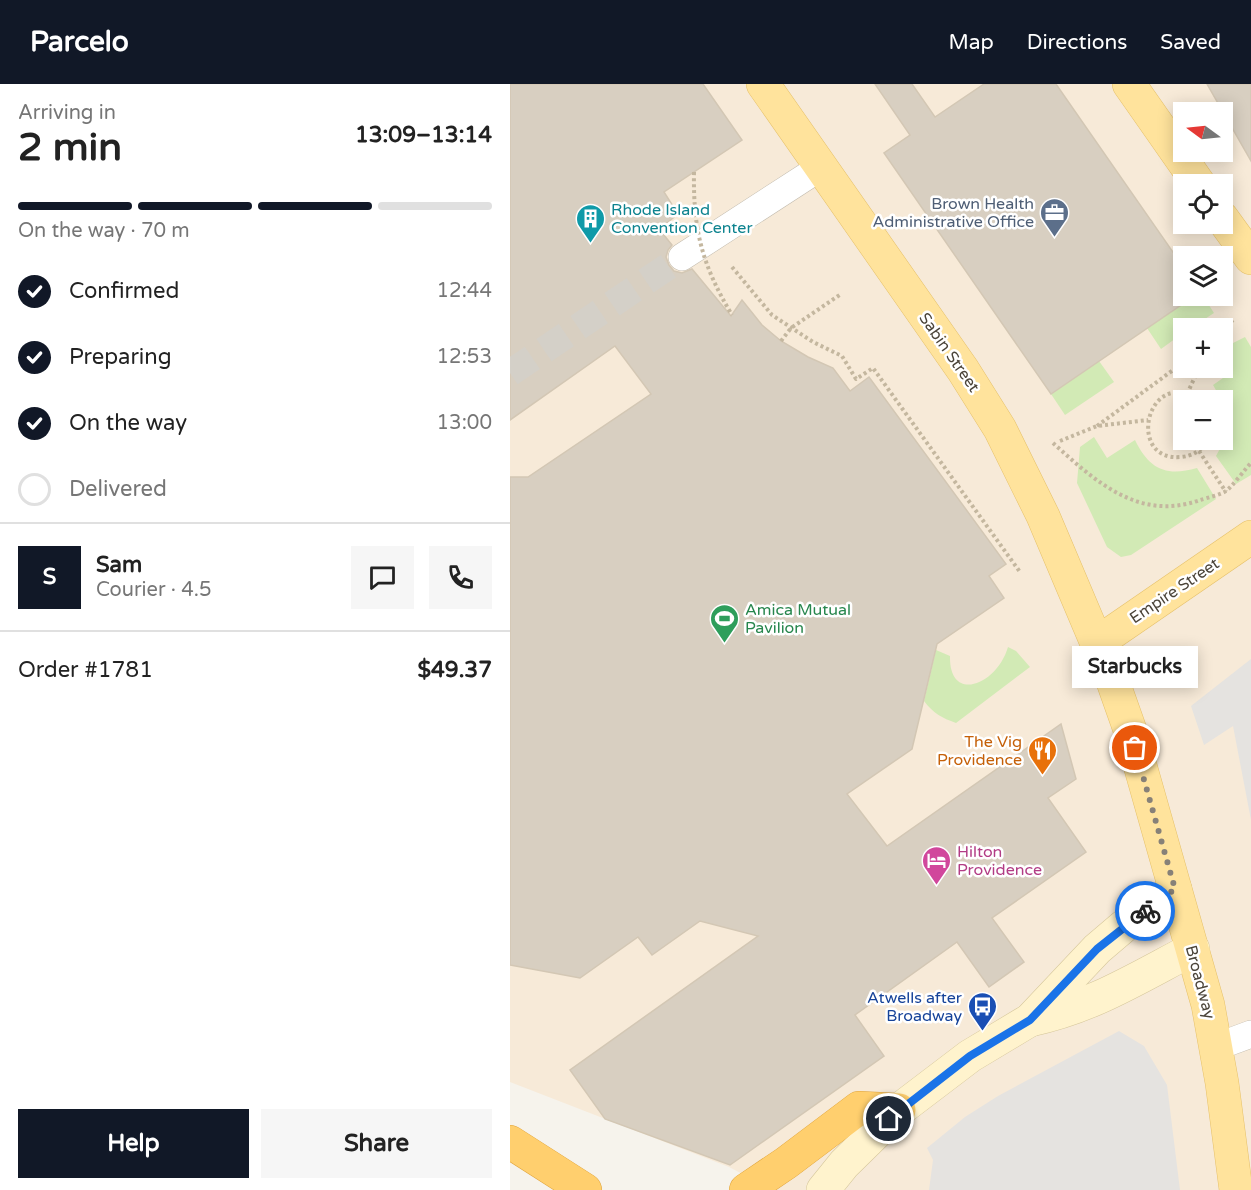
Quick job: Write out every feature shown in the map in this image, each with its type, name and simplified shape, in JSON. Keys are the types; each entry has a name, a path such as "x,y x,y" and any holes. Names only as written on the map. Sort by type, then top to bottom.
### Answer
{"highway":[{"path":"746,1190 859,1108 899,1110"},
{"path":"510,1142 585,1190"}],"main road":[{"name":"Sabin Street","path":"763,84 963,370 1000,429 1043,516 1097,643"},
{"path":"1129,84 1192,174"},
{"path":"1233,233 1251,258"},
{"name":"Empire Street","path":"1097,643 1251,537"},
{"name":"Broadway","path":"1097,643 1125,713 1208,1005 1236,1190"},
{"path":"823,1190 844,1164 899,1110 970,1056 1030,1020 1097,949 1175,889"},
{"path":"1030,1020 1056,1015 1098,999 1192,949"}],"street":[{"path":"682,257 821,167"},
{"path":"1216,1047 1251,1034"}],"path":[{"path":"694,172 693,208 702,254 714,286 732,315"},
{"path":"732,267 772,315 813,342 842,356 856,380 873,368 1020,572"},
{"path":"781,341 791,328 841,294"},
{"path":"1060,441 1097,426 1173,370"},
{"path":"1173,394 1158,401 1151,410 1148,420 1151,441 1167,456 1178,458 1199,451 1226,492"},
{"path":"1097,426 1148,420"},
{"path":"1053,443 1102,484 1128,499 1172,508 1226,492 1251,463"}],"shaded area":[{"path":"510,84 1251,84 1251,1190 773,1190 729,1167 510,1082"},
{"path":"1251,659 1251,820 1233,726 1204,745 1191,706"},
{"path":"1119,1031 1144,1046 1167,1085 1180,1190 929,1190 933,1160 927,1148 965,1117 998,1096"}],"green space":[{"path":"1180,306 1209,306 1214,313 1206,318 1173,318 1173,340 1161,349 1147,328"},
{"path":"1245,337 1251,347 1251,475 1236,484 1216,456 1219,450 1233,450 1233,390 1216,390 1213,385 1223,378 1233,378 1233,343"},
{"path":"1099,361 1114,382 1065,415 1051,394"},
{"path":"1094,437 1107,458 1135,440 1146,458 1160,468 1176,472 1197,468 1216,499 1131,555 1121,557 1107,547 1077,483 1080,447"},
{"path":"1008,647 1016,651 1030,667 956,723 938,715 924,701 936,650 950,656 952,671 957,680 965,684 974,684 985,679 994,671"}],"building":[{"name":"Amica Mutual Pavilion","path":"510,84 703,84 742,140 664,192 678,214 659,229 672,245 666,257 669,265 674,271 682,273 692,269 731,316 742,300 762,325 781,341 833,368 850,391 869,377 1006,564 989,576 1004,598 937,644 912,749 847,794 887,846 1061,724 1076,779 1048,798 1086,852 992,918 1024,962 989,987 957,942 855,1015 884,1056 730,1165 605,1119 570,1070 758,936 700,921 652,955 638,937 580,978 510,965 510,477 528,477 651,394 615,346 510,420"},
{"path":"875,84 912,84 935,117 984,84 1056,84 1173,252 1173,306 1180,306 1051,394 884,153 910,135"},
{"path":"1207,84 1251,84 1251,161 1233,130 1233,102 1217,102"}],"tunnel":[{"path":"510,373 682,257"}],"way so far":[{"path":"1135,748 1175,889 1145,911"}],"place":[{"name":"Brown Health Administrative Office","path":"1055,238"},
{"name":"Rhode Island Convention Center","path":"590,244"},
{"name":"Amica Mutual Pavilion","path":"724,644"},
{"name":"Starbucks","path":"1135,748"},
{"name":"The Vig Providence","path":"1043,776"},
{"name":"Hilton Providence","path":"936,886"},
{"name":"Atwells after Broadway","path":"983,1032"}],"route":[{"path":"889,1119 970,1056 1030,1020 1097,949 1145,911"}]}
